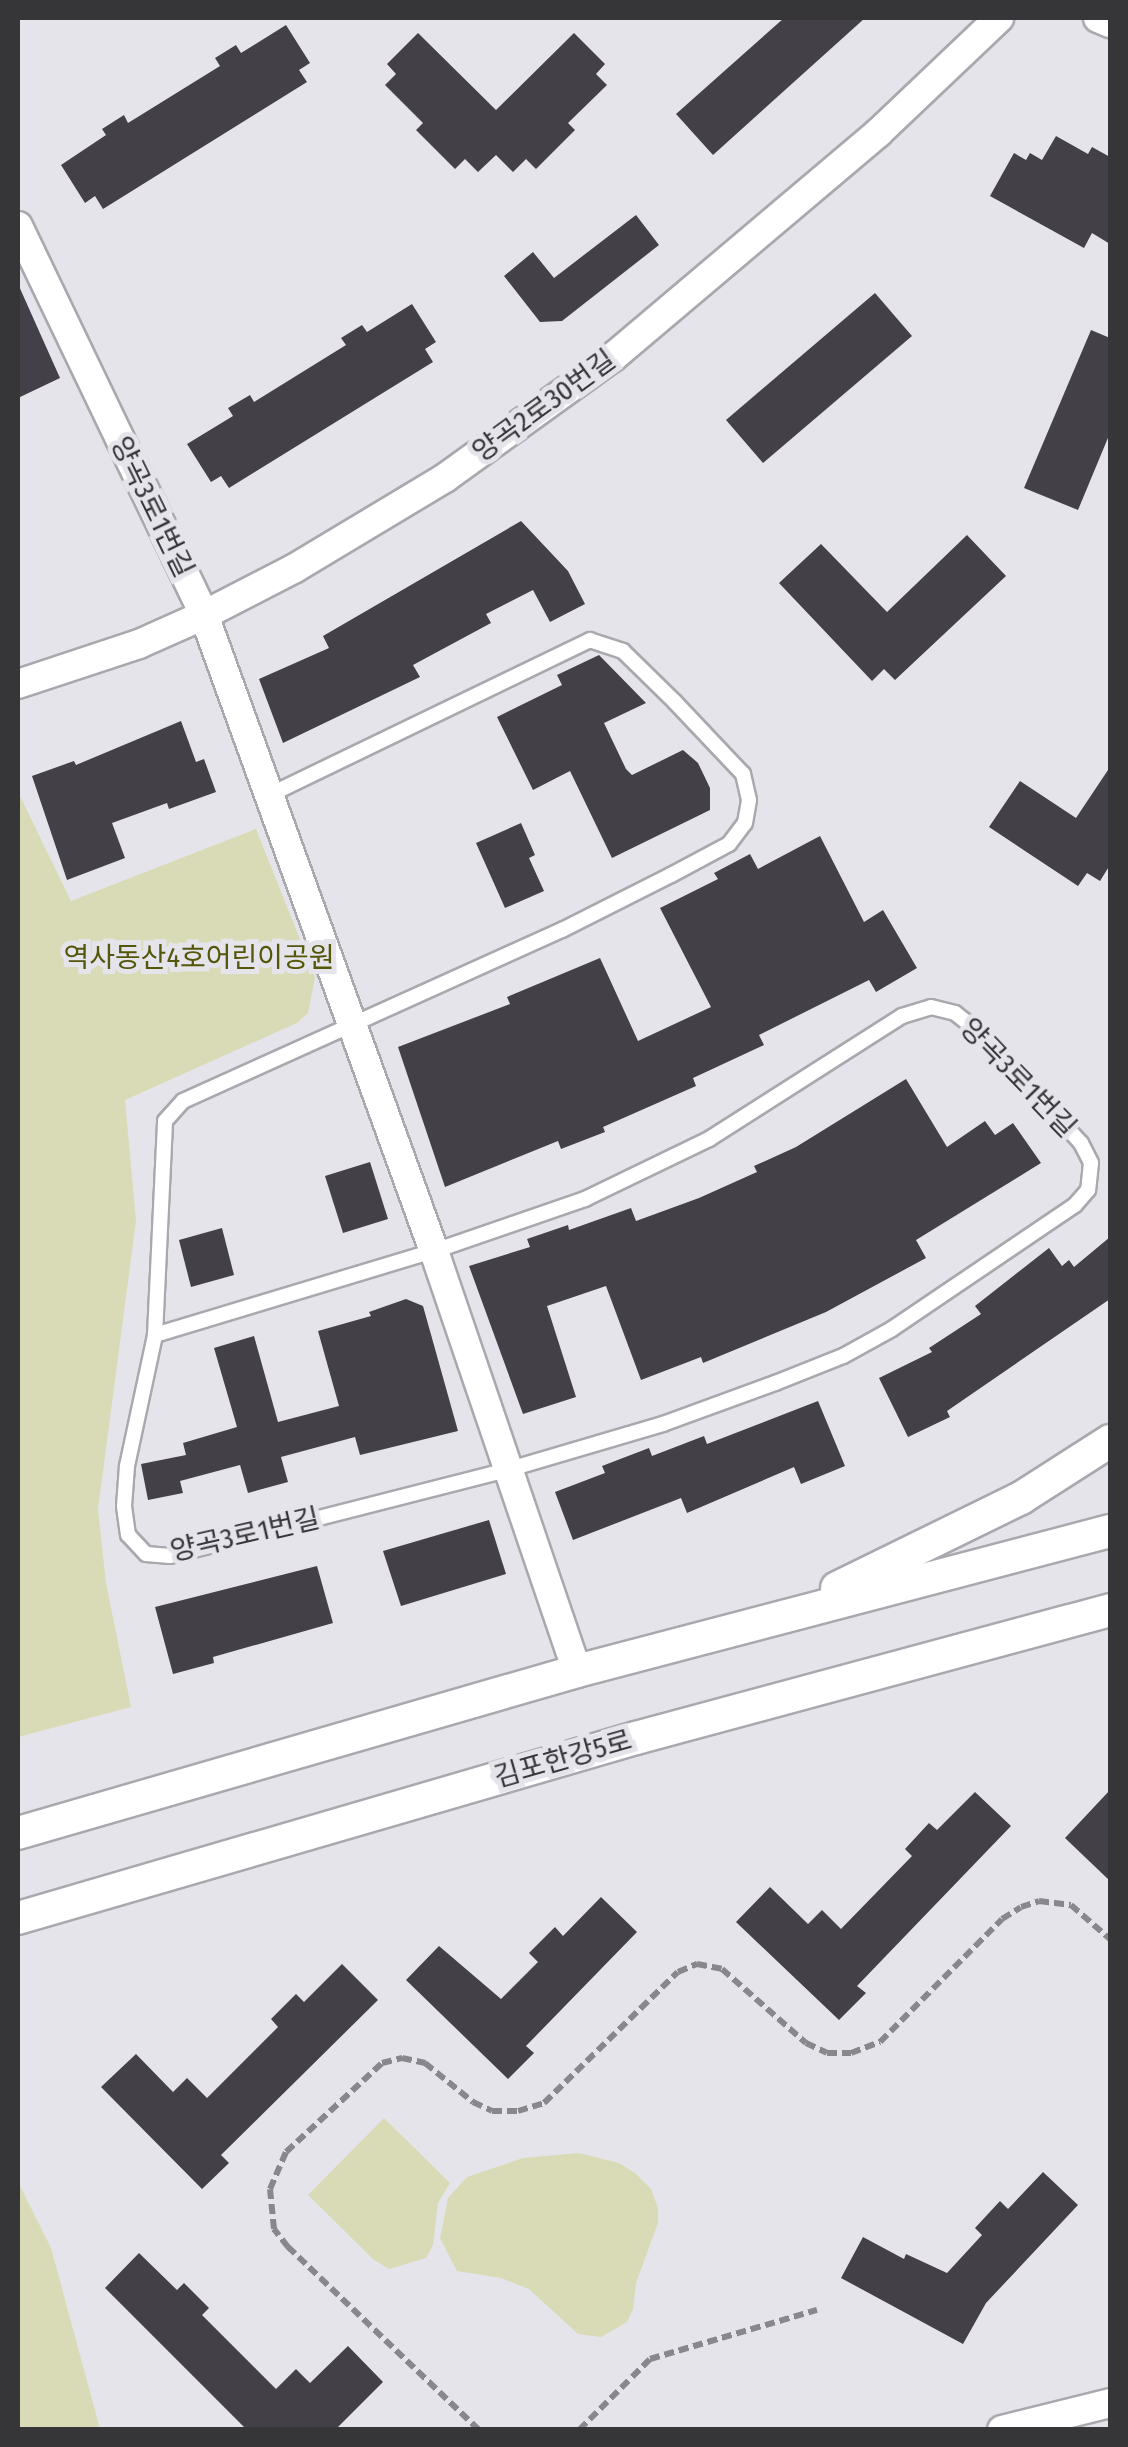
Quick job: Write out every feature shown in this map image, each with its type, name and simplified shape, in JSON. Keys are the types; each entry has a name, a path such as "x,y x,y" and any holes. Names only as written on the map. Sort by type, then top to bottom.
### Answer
{"street":[{"name":"양곡2로30번길","path":"18,684 140,644 204,615 445,478 613,357 878,133 999,18"},
{"path":"1098,18 1110,23"},
{"name":"양곡3로1번길","path":"18,226 204,615 434,1251 577,1671"},
{"path":"772,1620 1021,1498 1110,1441"},
{"path":"18,1833 577,1671 1110,1531"},
{"name":"김포한강5로","path":"18,1918 636,1738 1110,1610"},
{"path":"1002,2430 1110,2403"}],"lane":[{"name":"양곡3로1번길","path":"155,1336 434,1251 585,1199 652,1170 710,1138 902,1016 931,1007 954,1012 982,1034 1081,1144 1091,1163 1088,1190 1075,1205 892,1330 843,1356 664,1424 506,1470 170,1556 146,1554 128,1535 124,1506 134,1421 155,1336 165,1121 183,1101 208,1087 562,930 729,844 745,823 750,800 742,774 623,652 590,640 268,796"}],"path":[{"path":"478,2430 288,2247 274,2228 270,2189 286,2152 382,2063 402,2058 425,2062 473,2102 492,2111 518,2111 544,2102 678,1972 697,1964 722,1969 806,2043 827,2053 851,2053 880,2042 1002,1919 1021,1908 1039,1902 1070,1905 1110,1939"},
{"path":"578,2430 650,2359 816,2310"}],"green space":[{"name":"역사동산4호어린이공원","path":"18,792 71,901 256,829 315,977 308,1013 297,1023 125,1100 136,1221 98,1509 106,1583 131,1707 18,1737"},
{"path":"384,2118 450,2183 438,2203 433,2245 426,2258 389,2269 374,2260 308,2195"},
{"path":"579,2153 619,2163 635,2173 651,2189 658,2208 658,2223 636,2283 633,2309 627,2322 601,2337 578,2334 529,2289 501,2278 457,2271 440,2238 448,2198 467,2177 523,2158"},
{"path":"18,2182 51,2248 100,2429 18,2429"}],"building":[{"path":"784,18 865,18 713,155 676,114"},
{"path":"286,25 310,63 299,70 307,82 103,209 95,196 85,203 61,165 106,135 102,129 124,115 128,123 220,66 215,58 236,45 241,53"},
{"path":"418,33 496,110 574,33 605,64 596,74 607,85 568,123 575,130 536,169 526,159 513,172 496,155 478,172 465,159 455,169 416,130 423,123 385,85 396,74 387,64"},
{"path":"1056,136 1088,154 1092,147 1110,157 1110,244 1092,233 1084,248 990,196 1014,153 1026,160 1030,153 1042,160"},
{"path":"636,215 659,245 562,321 540,322 504,276 533,252 554,278"},
{"path":"18,284 60,378 18,398"},
{"path":"875,293 912,336 763,463 726,420"},
{"path":"412,304 436,342 425,349 433,362 229,488 221,476 211,482 187,444 233,416 228,408 250,395 254,402 346,345 341,338 362,325 367,332"},
{"path":"1091,330 1110,338 1110,433 1078,510 1024,488"},
{"path":"521,521 568,571 585,604 550,622 533,590 486,614 491,623 413,665 420,677 283,743 259,679 329,648 323,636"},
{"path":"967,535 1006,576 895,680 884,669 872,681 779,583 821,544 887,612"},
{"path":"599,655 646,703 604,723 626,769 632,775 683,750 698,763 710,788 710,810 612,858 570,771 533,790 497,717 562,685 557,675"},
{"path":"181,721 196,762 204,759 216,792 169,809 167,803 112,823 125,858 67,880 32,776 74,761 76,765"},
{"path":"1110,767 1110,865 1100,881 1087,873 1078,886 989,827 1020,781 1076,818"},
{"path":"521,823 535,855 529,858 544,891 505,908 476,843"},
{"path":"820,836 864,922 883,910 917,968 876,992 869,980 759,1035 764,1045 693,1078 696,1086 603,1127 605,1132 561,1149 558,1141 445,1187 398,1047 510,1004 507,997 600,958 638,1041 711,1007 660,908 718,879 714,873 750,854 758,869"},
{"path":"906,1079 947,1147 985,1121 995,1135 1013,1123 1041,1163 916,1240 926,1258 826,1312 703,1363 701,1357 641,1380 606,1286 547,1306 576,1397 523,1414 469,1266 530,1247 527,1239 568,1225 569,1230 631,1208 636,1221 699,1198 757,1172 754,1166 796,1147"},
{"path":"370,1162 388,1219 343,1233 325,1176"},
{"path":"222,1228 234,1275 191,1287 179,1240"},
{"path":"1110,1237 1110,1299 947,1411 950,1417 908,1437 879,1378 932,1352 929,1348 981,1314 975,1306 1049,1248 1062,1266 1069,1260 1074,1267"},
{"path":"406,1299 423,1306 458,1431 360,1455 355,1437 281,1457 288,1482 248,1493 240,1465 180,1481 183,1493 148,1500 141,1464 186,1455 183,1443 237,1427 214,1348 254,1336 278,1422 339,1406 318,1331 371,1316 369,1312"},
{"path":"818,1401 845,1466 801,1484 794,1467 687,1513 681,1498 573,1540 555,1492 605,1473 602,1466 649,1448 652,1456 704,1436 707,1444"},
{"path":"489,1520 506,1574 401,1606 383,1551"},
{"path":"317,1566 333,1623 213,1657 214,1663 173,1674 155,1607"},
{"path":"1110,1790 1110,1881 1065,1838"},
{"path":"975,1792 1011,1826 857,1986 866,1993 839,2020 736,1922 770,1887 808,1924 822,1910 841,1929 912,1856 905,1849 929,1823 937,1830"},
{"path":"601,1897 637,1932 526,2046 534,2053 508,2079 406,1980 439,1946 501,1999 538,1962 529,1953 555,1927 563,1936"},
{"path":"342,1964 378,2000 221,2155 229,2163 202,2189 101,2087 136,2054 173,2092 187,2078 207,2098 278,2027 271,2019 296,1994 304,2002"},
{"path":"1043,2172 1078,2205 986,2303 963,2344 841,2278 863,2237 904,2259 906,2254 947,2273 982,2235 975,2228 1000,2201 1008,2209"},
{"path":"139,2253 177,2290 184,2283 209,2308 202,2315 276,2389 296,2369 310,2383 348,2346 383,2382 335,2430 247,2430 105,2288"}]}
